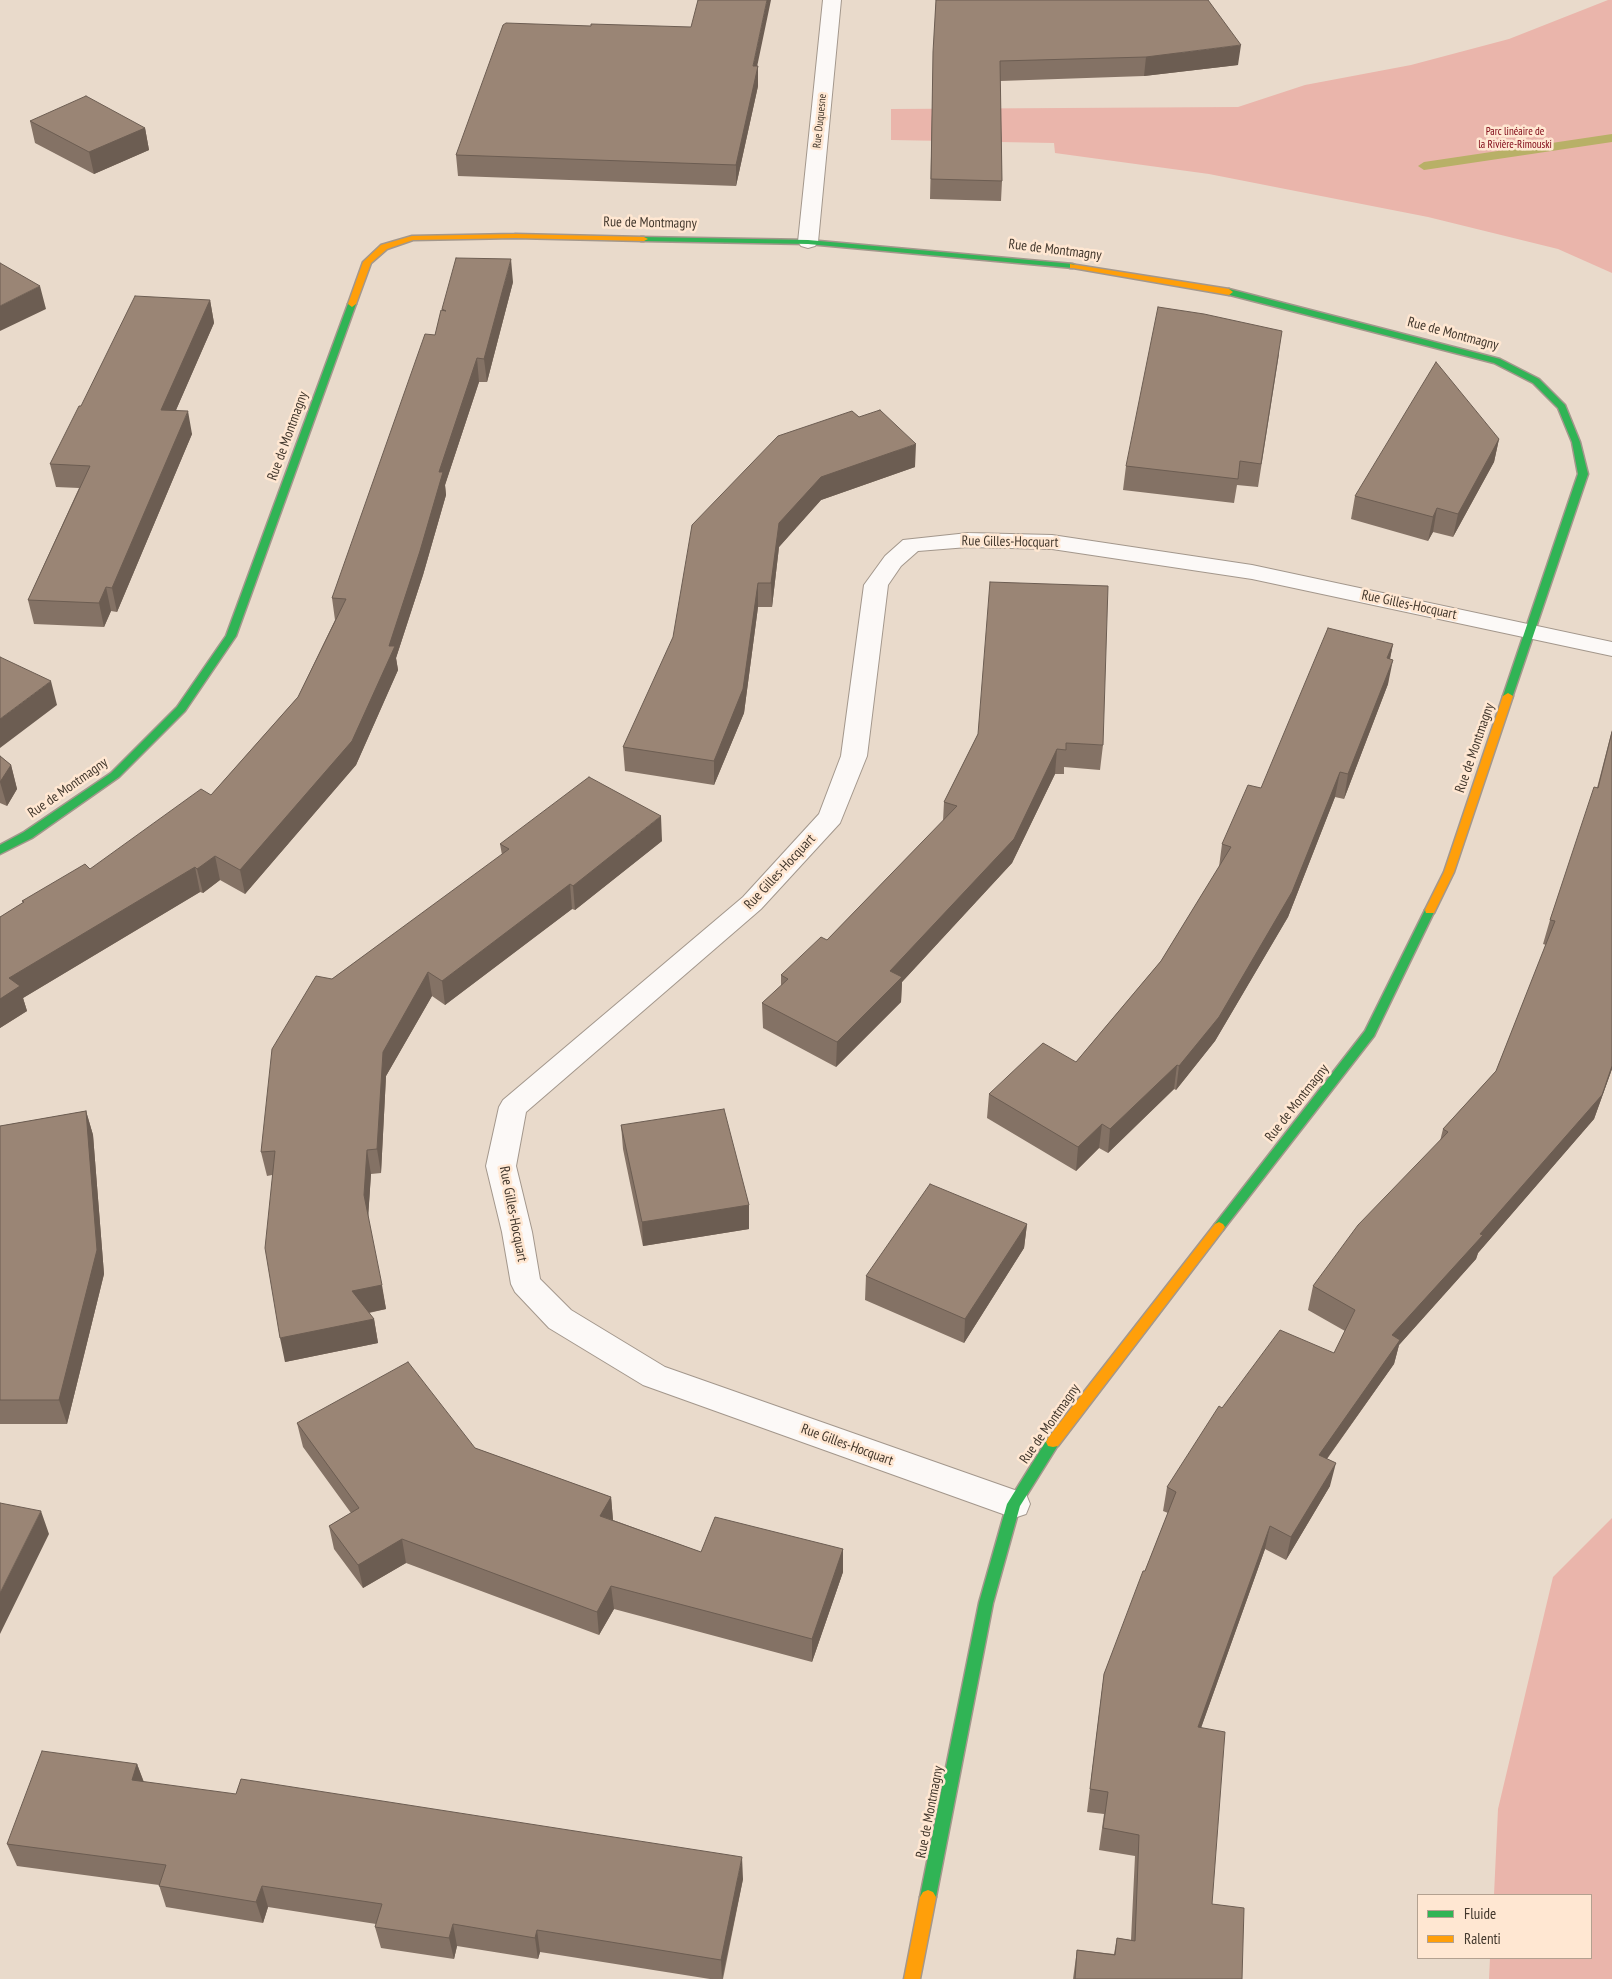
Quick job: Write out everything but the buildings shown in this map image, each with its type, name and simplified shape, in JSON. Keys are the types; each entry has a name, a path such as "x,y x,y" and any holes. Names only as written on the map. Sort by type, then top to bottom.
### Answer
{"street":[{"name":"Rue Duquesne","path":"808,242 832,0"},
{"name":"Rue de Montmagny","path":"0,850 28,835 115,775 181,709 231,636 367,262 384,247 412,238 514,236 808,242 1053,262 1214,288 1498,361 1536,381 1562,407 1576,442 1583,474 1449,872 1370,1033 1062,1428 1014,1504 986,1603 912,1979"},
{"name":"Rue Gilles-Hocquart","path":"1014,1504 654,1376 560,1319 526,1284 517,1232 501,1166 513,1107 752,903 831,817 854,756 876,585 893,561 911,545 968,540 1052,542 1252,572 1612,649"}],"green space":[{"name":"Parc linéaire de la Rivière-Rimouski","path":"1612,0 1612,273 1558,249 1428,217 1209,174 1055,153 1054,143 891,140 891,109 1238,107 1305,85 1411,65 1509,39"},
{"path":"1612,1518 1612,1979 1489,1979 1490,1959 1592,1959 1592,1894 1494,1894 1498,1809 1553,1577"}],"waterway":[{"path":"1424,166 1612,138"}],"traffic: fast":[{"path":"644,239 808,242 1073,266"},
{"path":"1229,292 1497,361 1536,381 1562,407 1576,442 1583,474 1508,696"},
{"path":"0,850 28,835 115,775 181,709 231,636 352,304"},
{"path":"1219,1227 1370,1033 1430,910"},
{"path":"928,1897 986,1603 1014,1504 1053,1442"}],"traffic: slow":[{"path":"352,304 367,262 384,247 412,238 515,236 644,239"},
{"path":"1073,266 1229,292"},
{"path":"1430,910 1449,872 1508,696"},
{"path":"1053,1442 1219,1227"},
{"path":"912,1979 928,1897"}]}
